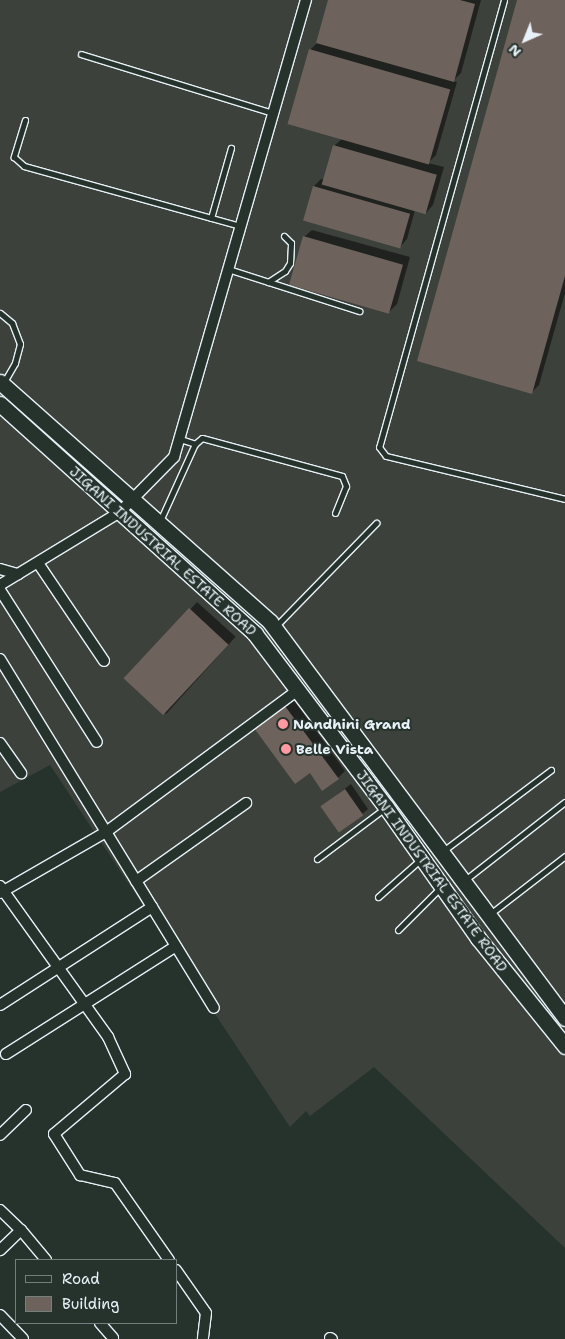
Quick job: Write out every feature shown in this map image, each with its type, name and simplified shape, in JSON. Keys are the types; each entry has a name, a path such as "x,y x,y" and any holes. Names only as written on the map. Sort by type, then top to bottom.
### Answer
{"main road":[{"name":"JIGANI INDUSTRIAL ESTATE ROAD","path":"1,383 274,628 565,1018"},
{"name":"JIGANI INDUSTRIAL ESTATE ROAD","path":"0,404 255,634 299,689 386,807 478,938 565,1046"}],"street":[{"path":"0,585 120,512 174,457 306,0"},
{"path":"38,562 104,662"},
{"path":"0,569 18,574"},
{"path":"0,590 97,742"},
{"path":"0,659 214,1008"},
{"path":"168,1259 115,1183 80,1175 54,1134 124,1074 108,1037 1,890 106,832 299,689"},
{"path":"0,743 20,773"},
{"path":"136,881 246,803"},
{"path":"0,1005 57,966 152,907"},
{"path":"6,1054 176,946"},
{"path":"0,1135 26,1110"},
{"path":"0,1210 21,1230 45,1259"},
{"path":"0,1250 21,1230"},
{"path":"178,1273 206,1313 203,1339"},
{"path":"0,1315 23,1339"},
{"path":"101,1324 113,1338"}],"lane":[{"path":"504,0 379,447 386,456 565,499"},
{"path":"81,54 274,113"},
{"path":"25,120 14,157 24,166 241,226"},
{"path":"211,218 231,148"},
{"path":"268,282 290,264 292,242 284,236"},
{"path":"228,269 359,311"},
{"path":"0,313 12,323 20,344 15,363 1,383"},
{"path":"159,524 195,444 202,438 342,476 346,486 335,513"},
{"path":"179,439 195,444"},
{"path":"274,628 376,523"},
{"path":"441,852 551,770"},
{"path":"463,882 565,802"},
{"path":"317,859 386,807"},
{"path":"488,916 565,856"},
{"path":"378,897 422,858"},
{"path":"398,930 442,886"}],"shaded area":[{"path":"0,0 565,0 565,1248 374,1067 310,1116 306,1111 290,1127 50,765 0,792"}],"building":[{"path":"328,0 460,0 475,4 454,82 316,43"},
{"path":"517,0 565,0 565,276 532,394 417,361"},
{"path":"309,49 450,90 429,164 288,124"},
{"path":"333,145 437,175 426,214 322,184"},
{"path":"313,186 410,214 400,248 303,221"},
{"path":"303,236 403,265 389,314 289,285"},
{"path":"189,608 228,645 163,715 124,678"},
{"path":"285,706 339,779 322,791 310,773 295,784 254,728"},
{"path":"345,789 363,815 339,832 320,806"}],"place":[{"name":"Nandhini Grand","path":"283,724"},
{"name":"Belle Vista","path":"286,749"}]}
